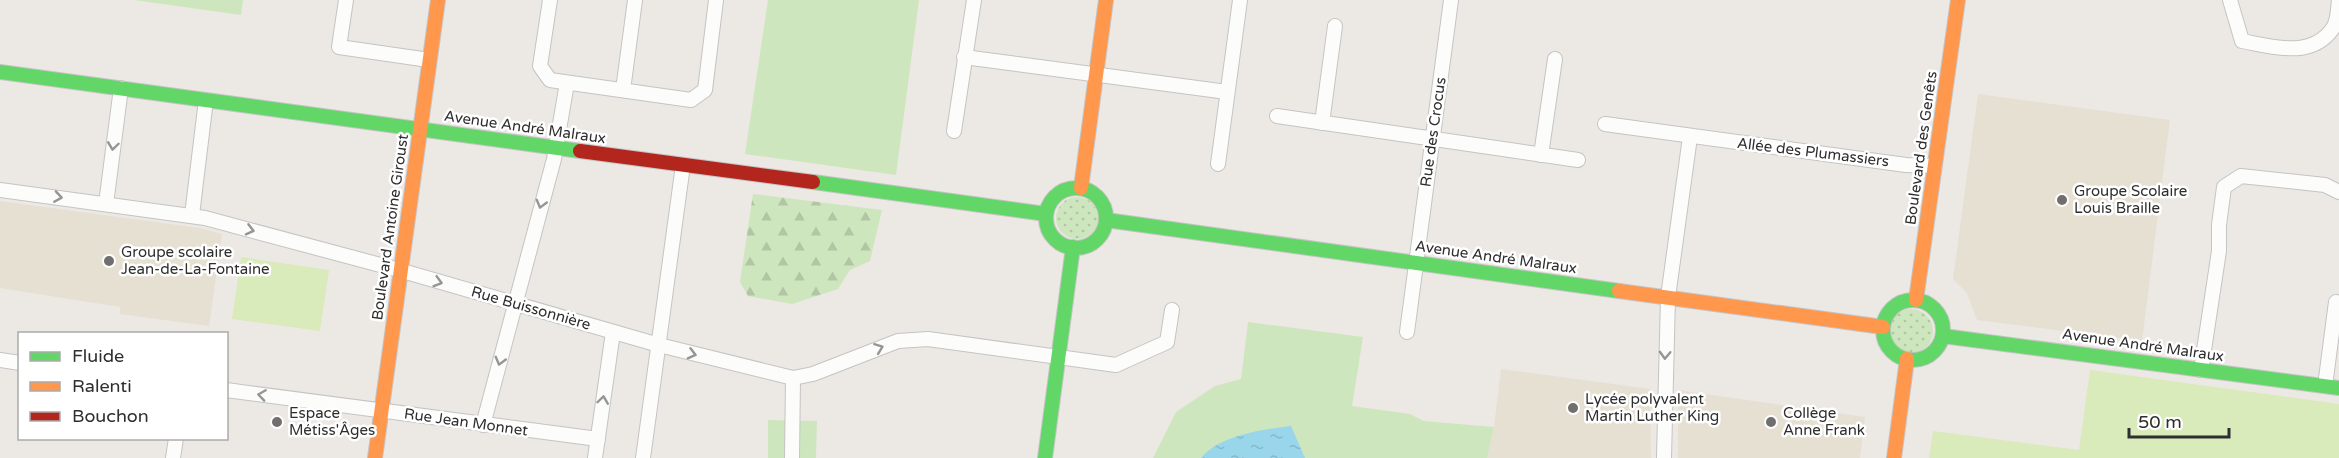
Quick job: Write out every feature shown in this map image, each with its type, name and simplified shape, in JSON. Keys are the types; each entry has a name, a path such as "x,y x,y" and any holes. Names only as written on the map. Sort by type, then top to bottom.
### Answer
{"street":[{"path":"346,0 339,47 429,60"},
{"name":"Boulevard Antoine Giroust","path":"375,458 399,270 438,0"},
{"path":"550,0 540,66 550,80 691,100 705,90 716,0"},
{"path":"623,90 635,0"},
{"path":"954,131 974,0"},
{"path":"1081,188 1106,0"},
{"path":"1218,164 1240,0"},
{"name":"Rue des Crocus","path":"1407,332 1450,0"},
{"name":"Boulevard des Genêts","path":"1916,300 1958,0"},
{"path":"2230,0 2242,41 2286,49 2315,46 2335,26 2339,0"},
{"path":"1322,123 1335,26"},
{"path":"964,57 1227,92"},
{"path":"1541,154 1555,59"},
{"name":"Avenue André Malraux","path":"0,72 1046,214"},
{"path":"483,425 556,148 567,83"},
{"path":"106,204 121,88"},
{"path":"192,215 206,100"},
{"path":"1277,116 1578,160"},
{"name":"Allée des Plumassiers","path":"1605,124 1906,165 1935,166"},
{"path":"1664,458 1668,297 1690,137"},
{"path":"643,458 683,165"},
{"path":"2201,370 2219,251 2219,225 2224,187 2241,176 2325,185 2339,192"},
{"path":"1071,188 1081,188 1100,199 1105,209 1106,220 1096,240 1084,246 1072,247 1056,240 1050,232 1046,214 1054,197 1071,188"},
{"name":"Rue Buissonnière","path":"0,190 192,215 399,270 659,345 793,378 813,374 898,341 928,339 1116,365 1167,342 1172,310"},
{"name":"Avenue André Malraux","path":"1106,220 1883,327"},
{"path":"1045,458 1072,247"},
{"path":"1916,300 1925,302 1934,308 1943,326 1940,344 1927,357 1917,360 1907,359 1893,352 1883,337 1885,318 1897,304 1916,300"},
{"path":"2332,387 2336,302"},
{"path":"595,458 613,332"},
{"name":"Avenue André Malraux","path":"1943,336 2332,387"},
{"path":"1894,458 1907,359"},
{"path":"0,360 18,363"},
{"path":"792,458 793,378"},
{"name":"Rue Jean Monnet","path":"228,390 598,439"},
{"path":"173,458 176,440"}],"shaded area":[{"name":"Groupe Scolaire Louis Braille","path":"1978,94 2170,120 2142,341 1977,320 1967,293 1953,279"},
{"name":"Groupe scolaire Jean-de-La-Fontaine","path":"0,201 200,228 222,234 209,326 120,314 120,307 0,288"},
{"name":"Lycée polyvalent Martin Luther King","path":"1501,369 1650,389 1651,458 1487,458 1494,427"},
{"name":"Collège Anne Frank","path":"1678,390 1865,417 1860,458 1678,458"}],"green space":[{"path":"134,0 243,0 241,15"},
{"path":"768,0 919,0 896,175 745,154"},
{"path":"753,194 882,210 870,261 850,270 838,289 792,304 748,296 740,282"},
{"path":"1077,197 1085,198 1092,203 1097,210 1097,226 1092,233 1085,238 1077,239 1069,238 1062,233 1057,226 1056,218 1057,210 1062,203 1069,198"},
{"path":"241,257 329,270 320,331 232,319"},
{"path":"1911,309 1927,315 1933,331 1927,347 1911,353 1895,347 1889,331 1895,315"},
{"path":"1248,322 1363,337 1352,406 1410,414 1424,421 1494,427 1487,458 1153,458 1176,412 1215,386 1241,379"},
{"path":"2090,370 2339,404 2339,458 1929,458 1933,431 2079,450"},
{"path":"768,420 817,421 816,458 768,458"}],"water":[{"path":"1291,426 1305,458 1201,458 1219,444 1243,434"}],"traffic: fast":[{"path":"0,72 580,151"},
{"path":"813,182 1046,214"},
{"path":"1076,188 1097,197 1106,218 1097,239 1076,248 1055,239 1046,218 1055,197 1076,188"},
{"path":"1106,220 1619,291"},
{"path":"1045,458 1073,247"},
{"path":"1907,300 1919,300 1930,305 1938,313 1943,330 1941,342 1930,355 1919,360 1907,360 1896,355 1888,347 1883,336 1883,324 1888,313 1896,305 1907,300"},
{"path":"1943,336 2339,388"}],"traffic: slow":[{"path":"375,458 438,0"},
{"path":"1081,188 1106,0"},
{"path":"1916,300 1958,0"},
{"path":"1619,291 1883,327"},
{"path":"1894,458 1907,359"}],"traffic: jam":[{"path":"580,151 813,182"}],"place":[{"name":"Groupe Scolaire Louis Braille","path":"2062,200"},
{"name":"Groupe scolaire Jean-de-La-Fontaine","path":"109,261"},
{"name":"Lycée polyvalent Martin Luther King","path":"1573,408"},
{"name":"Espace Métiss'Âges","path":"277,422"},
{"name":"Collège Anne Frank","path":"1771,422"}]}
